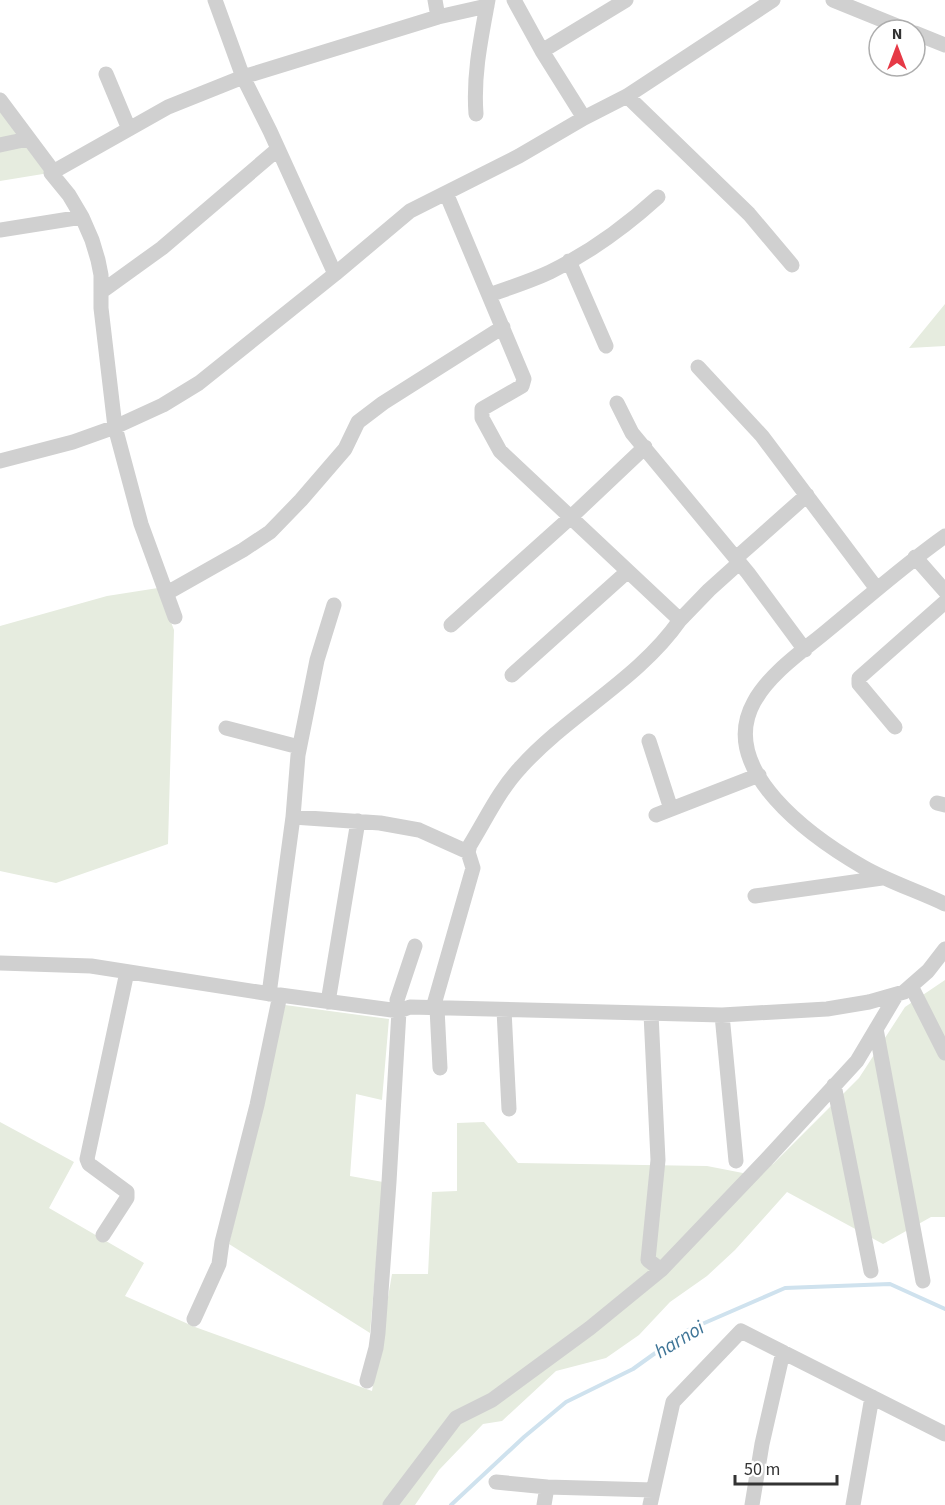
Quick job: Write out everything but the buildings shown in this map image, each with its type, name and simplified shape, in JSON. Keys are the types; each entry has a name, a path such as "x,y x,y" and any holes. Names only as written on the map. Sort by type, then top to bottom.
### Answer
{"street":[{"path":"215,0 243,77 335,274"},
{"path":"435,0 438,17"},
{"path":"514,0 542,51 584,118"},
{"path":"542,51 626,0"},
{"path":"0,461 73,442 115,427 163,405 199,383 410,211 519,156 627,96 773,0"},
{"path":"833,0 877,18"},
{"path":"51,173 168,107 243,77 487,3 476,63 476,114"},
{"path":"927,38 945,45"},
{"path":"106,74 129,129"},
{"path":"627,96 749,214 792,265"},
{"path":"0,100 69,195 92,240 101,275 115,427 141,524 176,617"},
{"path":"0,145 28,139"},
{"path":"101,292 162,248 278,149"},
{"path":"446,193 524,379 522,386 482,409 482,418 500,451 680,620"},
{"path":"489,295 549,272 569,261 638,215 658,197"},
{"path":"0,230 82,217"},
{"path":"569,261 606,346"},
{"path":"167,593 270,532 345,449 358,422 383,403 502,327"},
{"path":"698,367 762,436 877,589"},
{"path":"617,403 632,434 737,560 805,650"},
{"path":"451,625 645,447"},
{"path":"440,1068 435,1008 473,868 468,852 508,783 521,767 597,699 632,673 665,641 680,620 737,560 807,495"},
{"path":"945,536 915,557 763,688 747,719 745,741 751,760 769,792 800,824 825,843 882,878 919,891 945,904"},
{"path":"915,557 945,591"},
{"path":"512,675 628,571"},
{"path":"895,727 859,684 859,678 945,603"},
{"path":"194,1319 219,1264 222,1242 257,1105 274,995 299,747 317,660 334,605"},
{"path":"225,728 299,747"},
{"path":"649,741 663,812 759,775"},
{"path":"293,817 380,823 419,830 468,852"},
{"path":"328,1002 358,821"},
{"path":"755,896 882,878"},
{"path":"367,1381 378,1333 399,1011 397,1000 415,946"},
{"path":"0,963 91,966 274,995 399,1011 410,1007 722,1015 827,1009 869,1002 904,992 928,971 945,949"},
{"path":"103,1235 127,1198 127,1192 89,1164 87,1159 127,972"},
{"path":"911,986 945,1053"},
{"path":"390,1505 456,1418 492,1400 590,1328 661,1270 856,1061 897,994"},
{"path":"504,1010 509,1109"},
{"path":"651,1014 658,1160 648,1260 661,1270"},
{"path":"722,1015 736,1161"},
{"path":"876,1029 923,1281"},
{"path":"834,1085 871,1271"},
{"path":"496,1482 651,1498 673,1402 741,1331 945,1434"},
{"path":"752,1505 762,1444 783,1352"},
{"path":"853,1505 872,1397"},
{"path":"544,1505 546,1486"}],"shaded area":[{"path":"0,108 49,173 0,181"},
{"path":"945,304 945,346 909,348"},
{"path":"158,588 174,630 168,844 56,883 0,871 0,626 107,596"},
{"path":"945,980 945,1217 931,1217 883,1244 787,1192 735,1250 707,1276 670,1302 639,1335 606,1358 556,1371 502,1421 483,1424 439,1470 415,1505 0,1505 0,1122 74,1162 49,1208 144,1263 125,1296 195,1327 372,1391 392,1274 428,1274 432,1192 457,1191 457,1123 484,1122 518,1163 707,1166 748,1174 773,1164 859,1078 905,1007"},
{"path":"285,1005 389,1019 382,1100 356,1094 350,1176 383,1182 370,1333 229,1244"}],"waterway":[{"name":"harnoi","path":"451,1505 524,1437 566,1402 633,1369 686,1331 785,1288 890,1284 945,1309"}]}
